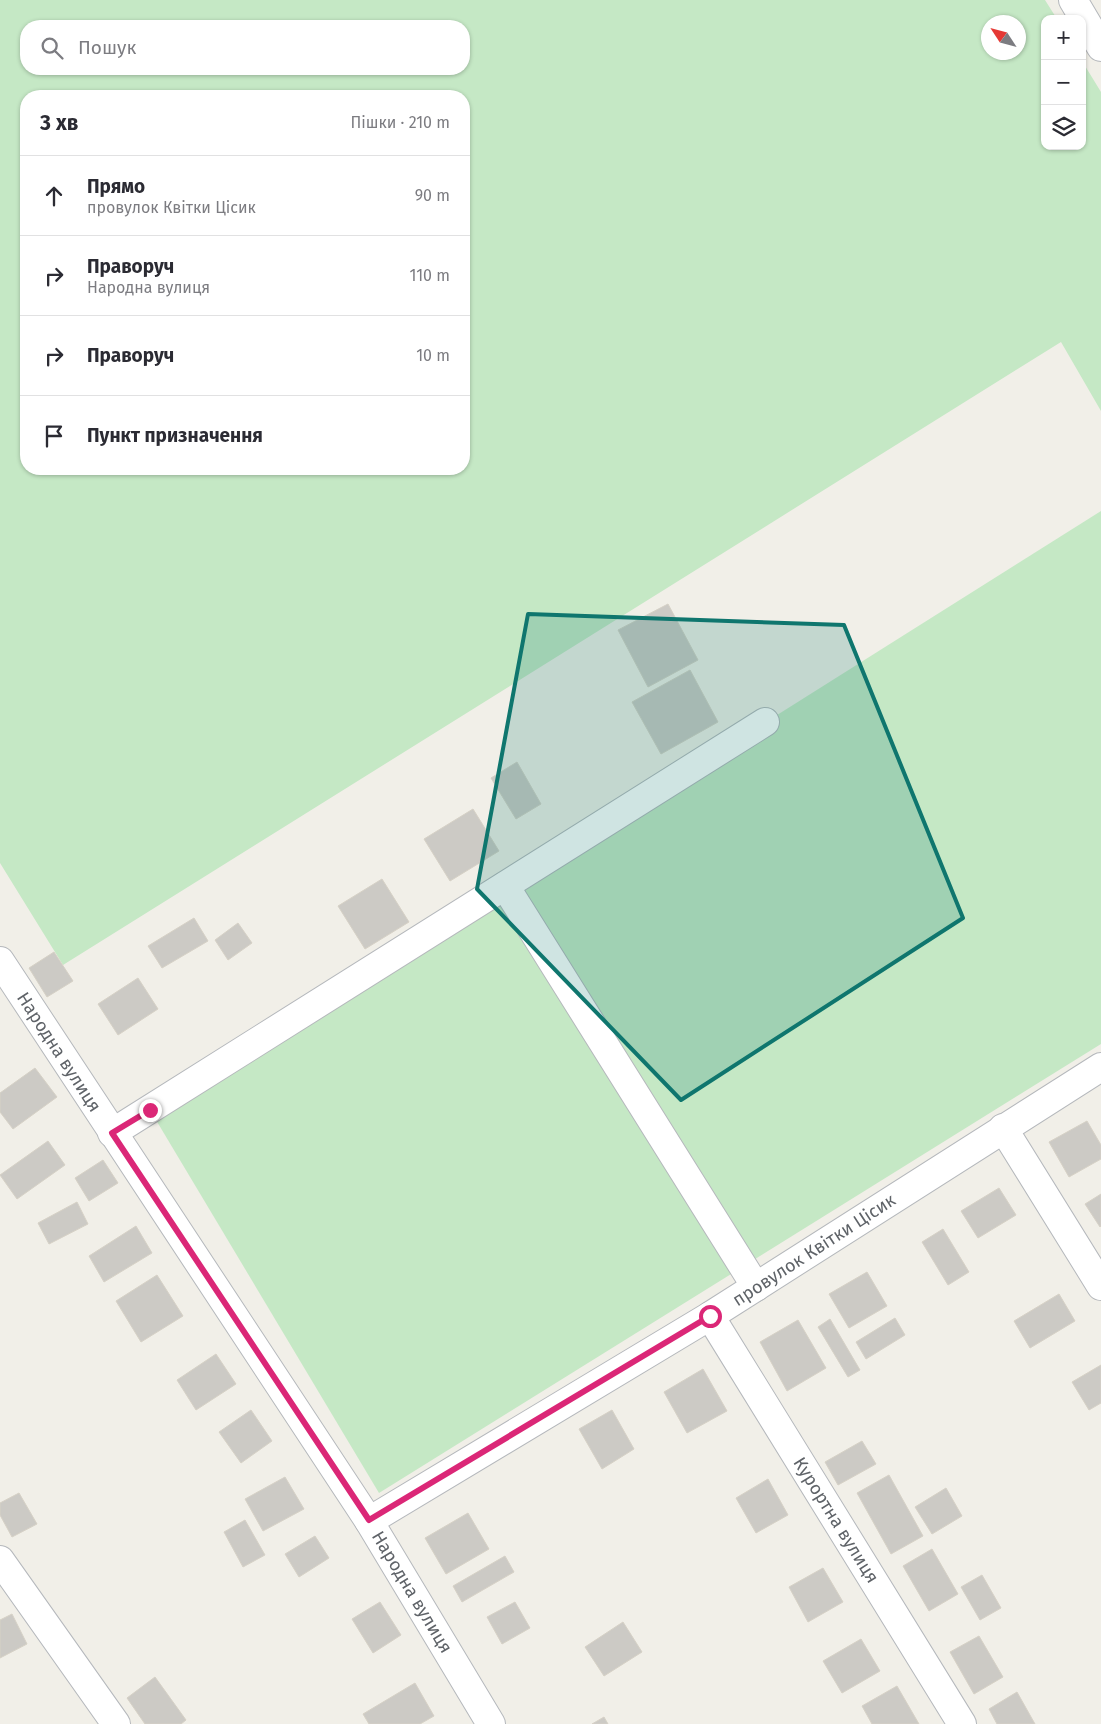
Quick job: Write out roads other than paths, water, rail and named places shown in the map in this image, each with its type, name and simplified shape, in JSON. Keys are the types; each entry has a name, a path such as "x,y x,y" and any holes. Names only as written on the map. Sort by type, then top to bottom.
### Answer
{"street":[{"path":"1073,0 1101,47"},
{"path":"112,1133 765,722"},
{"path":"505,886 756,1287"},
{"name":"Народна вулиця","path":"0,961 369,1520 489,1723"},
{"name":"провулок Квітки Цісик","path":"369,1520 710,1316 1101,1067"},
{"path":"1003,1128 1101,1286"},
{"name":"Курортна вулиця","path":"710,1316 962,1724"},
{"path":"0,1560 116,1724"}]}
